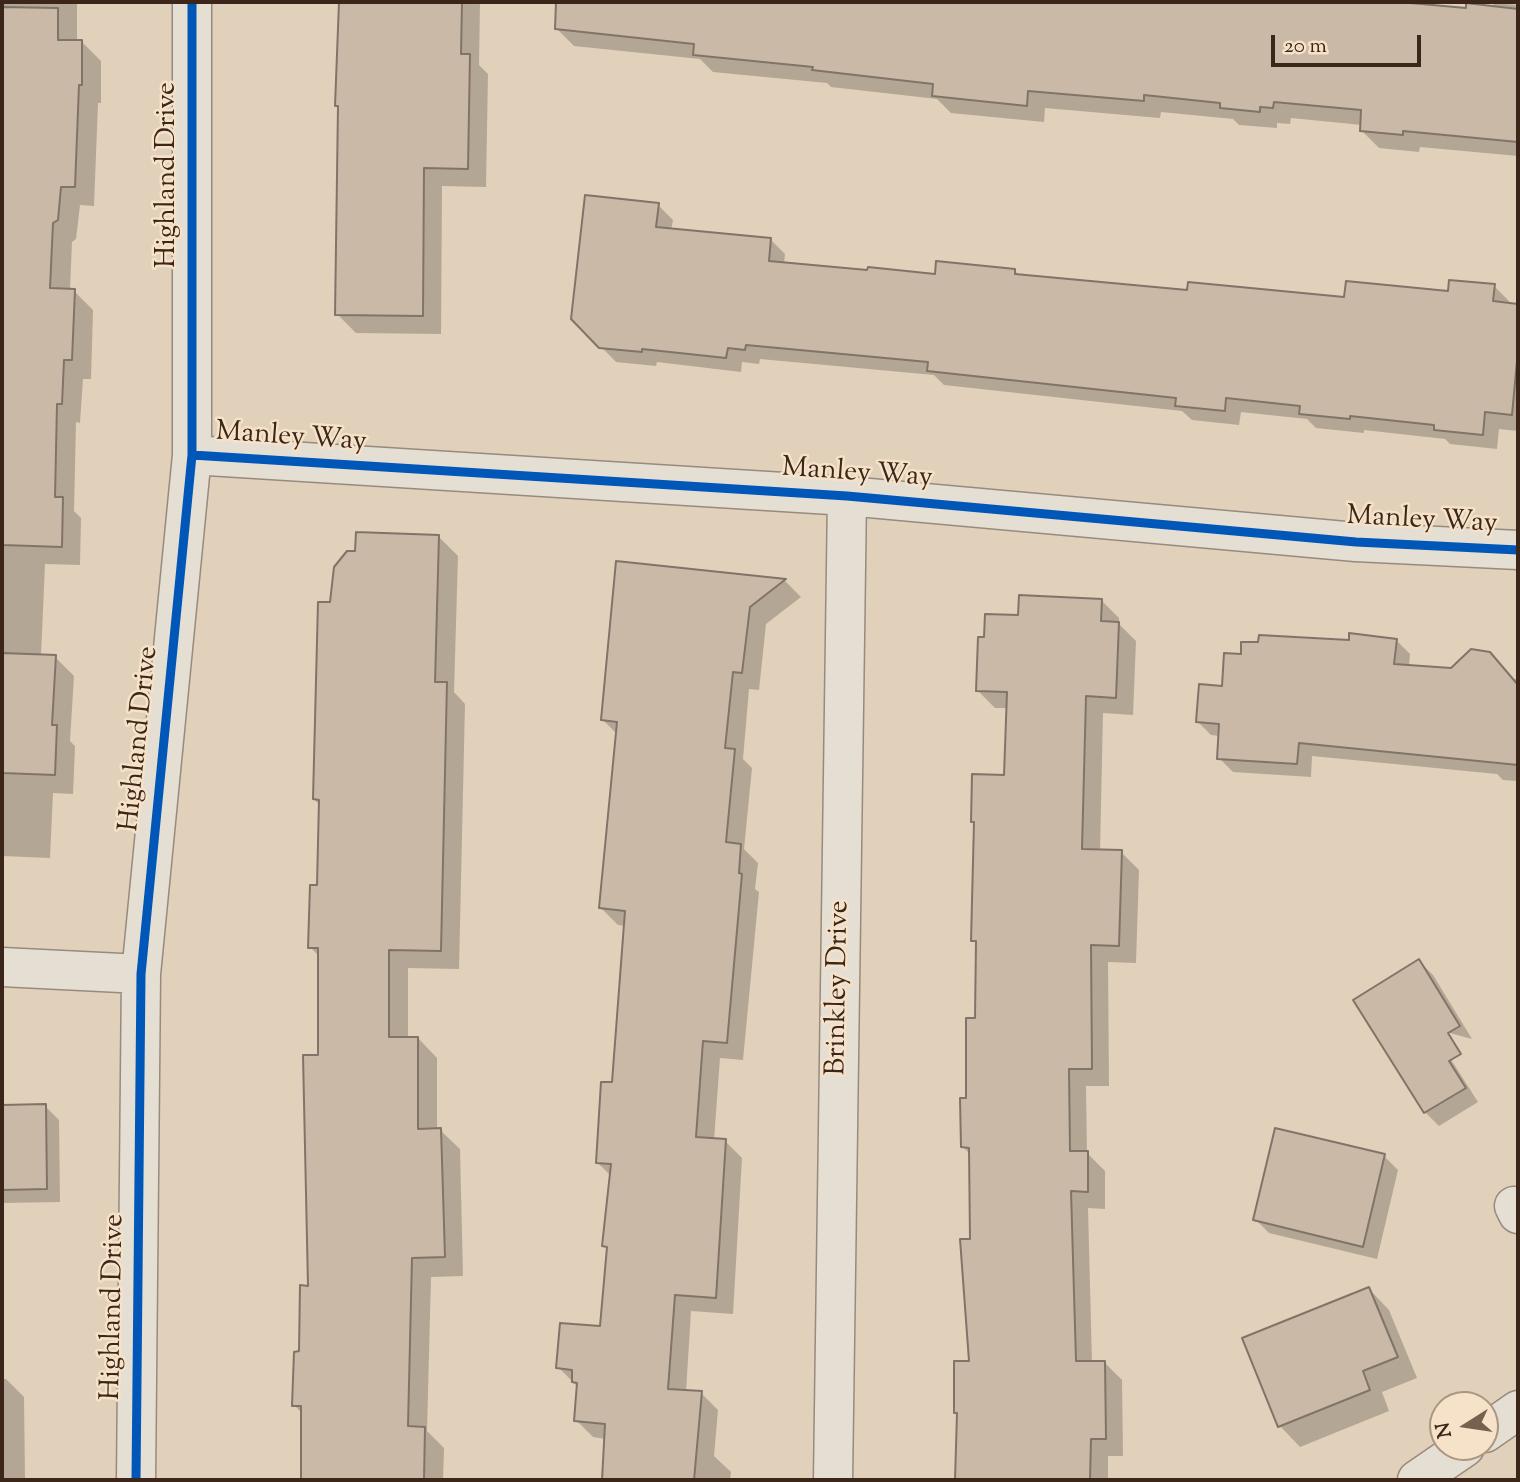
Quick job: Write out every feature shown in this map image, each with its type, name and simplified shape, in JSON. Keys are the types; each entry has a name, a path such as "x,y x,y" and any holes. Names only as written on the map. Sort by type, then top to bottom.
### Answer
{"street":[{"name":"Highland Drive","path":"136,1480 141,974 192,455 192,2"},
{"name":"Manley Way","path":"192,455 847,496 1356,542 1518,550"},
{"name":"Brinkley Drive","path":"833,1480 847,496"},
{"path":"2,967 141,974"},
{"path":"1499,1423 1518,1410"},
{"path":"1417,1480 1445,1461"}],"building":[{"path":"339,2 462,2 461,54 470,54 468,169 424,168 423,316 335,315 338,106 335,106"},
{"path":"556,2 1399,2 1466,8 1466,3 1518,9 1518,142 1403,131 1403,135 1360,131 1361,110 1274,102 1273,108 1260,107 1260,112 1220,108 1220,103 1144,95 1144,101 1028,91 1027,106 932,96 933,84 812,70 813,67 693,55 694,44 555,29"},
{"path":"2,7 58,8 58,40 82,40 82,85 79,85 75,187 61,187 58,220 53,223 50,288 75,289 72,360 64,360 62,404 57,404 55,497 63,497 62,547 2,545"},
{"path":"585,195 659,203 656,227 771,238 769,261 935,274 936,261 1015,269 1015,274 1187,290 1188,282 1344,297 1346,281 1448,291 1449,280 1495,284 1493,301 1518,304 1518,350 1512,415 1485,412 1483,435 1434,430 1434,425 1350,416 1350,419 1299,414 1300,406 1226,398 1225,411 1175,406 1176,398 927,371 928,362 746,345 745,350 728,348 726,358 642,349 642,352 599,348 571,319"},
{"path":"356,532 439,535 435,682 447,682 441,951 389,950 389,1037 418,1037 418,1129 441,1128 445,1257 412,1258 408,1426 425,1427 424,1480 301,1480 301,1406 292,1406 294,1352 299,1351 300,1285 308,1286 303,1055 318,1055 318,948 308,948 310,885 317,885 319,800 313,799 318,602 330,602 334,567 347,551 355,551"},
{"path":"616,561 786,579 750,607 742,673 733,672 725,748 735,749 726,842 741,844 739,873 742,874 727,1043 703,1041 696,1137 726,1139 716,1298 675,1295 668,1389 702,1391 694,1480 602,1480 605,1424 574,1421 577,1383 572,1382 572,1370 556,1368 560,1323 600,1326 607,1247 602,1246 611,1164 596,1163 601,1082 612,1082 625,911 599,908 617,722 601,720"},
{"path":"1019,595 1102,599 1101,621 1119,622 1116,698 1086,696 1082,849 1122,850 1119,946 1091,945 1092,1069 1069,1069 1070,1151 1088,1151 1088,1192 1071,1191 1076,1361 1105,1361 1106,1439 1091,1439 1090,1480 955,1480 957,1413 954,1413 954,1361 969,1361 960,1239 970,1239 969,1148 961,1147 960,1098 966,1098 966,1018 975,1018 976,941 971,941 974,822 971,822 972,774 1004,775 1007,692 976,691 978,637 984,637 985,614 1018,615"},
{"path":"1349,633 1397,639 1394,664 1451,668 1471,649 1490,652 1518,685 1518,765 1299,743 1297,764 1217,759 1219,724 1196,722 1199,684 1222,686 1224,653 1241,654 1241,642 1258,642 1259,635 1349,640"},
{"path":"2,653 56,655 52,725 57,725 55,775 2,773"},
{"path":"1419,959 1460,1026 1448,1033 1461,1054 1449,1061 1466,1088 1424,1113 1353,1000"},
{"path":"46,1104 47,1189 2,1190 2,1105"},
{"path":"1275,1128 1385,1154 1363,1247 1253,1220"},
{"path":"1369,1287 1398,1357 1363,1371 1370,1390 1278,1427 1242,1338"}],"cycle path":[{"path":"136,1480 141,974 192,455 192,2"},
{"path":"192,455 847,496 1356,542 1518,550"}]}
